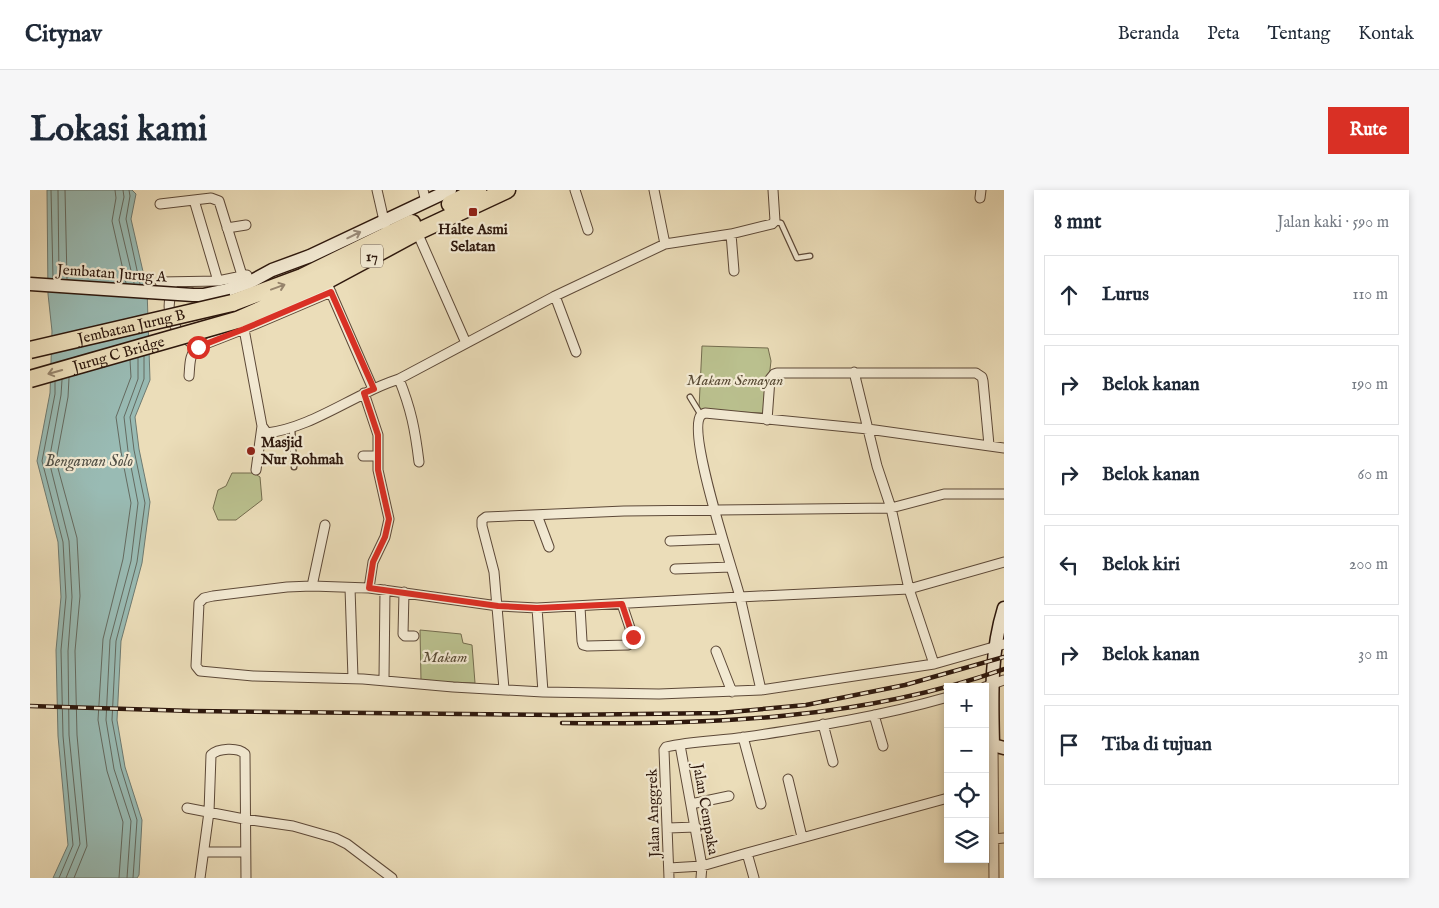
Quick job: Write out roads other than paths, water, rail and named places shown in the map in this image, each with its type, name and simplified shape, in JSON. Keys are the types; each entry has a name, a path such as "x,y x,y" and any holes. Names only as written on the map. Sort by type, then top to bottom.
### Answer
{"highway":[{"name":"17","path":"241,325 321,275 385,228 478,190"},
{"name":"17","path":"321,275 507,190"},
{"name":"Jembatan Jurug B","path":"30,350 232,303 284,284 321,275"},
{"name":"Jurug C Bridge","path":"30,379 241,325"}],"street":[{"path":"377,190 385,228 425,196 450,190"},
{"path":"575,190 588,230"},
{"path":"654,190 665,244"},
{"path":"262,426 267,433 312,420 364,393 399,379 555,296 665,244 731,234 772,224 774,222 773,190"},
{"path":"160,204 213,198 219,202 241,272 244,276"},
{"path":"194,200 218,281"},
{"path":"227,228 246,225"},
{"path":"417,232 466,343"},
{"path":"731,234 734,271"},
{"path":"160,282 218,281 272,270"},
{"name":"Jembatan Jurug A","path":"30,284 203,295 227,290 250,282 272,270 321,275"},
{"path":"321,275 374,389"},
{"path":"177,282 172,291 170,301 172,321 182,337 198,347"},
{"path":"555,296 576,352"},
{"path":"189,376 191,357 198,347 241,325 262,426 256,470"},
{"path":"767,420 770,379 777,372 976,373 980,374 983,381 989,445"},
{"path":"854,372 877,466 891,508 909,589 934,664"},
{"path":"399,379 410,407 415,427 419,462"},
{"path":"364,393 378,435 380,482 389,519 387,532 373,562 369,588"},
{"path":"760,690 740,597 714,510 704,464 697,423 701,415 705,413 868,429 1004,448"},
{"path":"363,456 378,456"},
{"path":"504,689 493,563 482,526 482,520 486,517 624,511 891,508 944,494 1004,494"},
{"path":"537,515 549,547"},
{"path":"312,586 325,525"},
{"path":"670,541 722,539"},
{"path":"999,645 934,664 760,690 658,694 543,692 453,687 352,678 253,676 200,670 196,666 199,602 214,596 287,587 312,586 369,588 498,606 537,608 580,607 909,589 1004,562"},
{"path":"675,570 731,567"},
{"path":"350,588 352,678"},
{"path":"384,678 385,590"},
{"path":"404,592 403,634 405,636 414,636"},
{"path":"580,607 583,644 587,646 628,645 632,642 633,637 622,604"},
{"path":"537,608 543,692"},
{"path":"994,878 994,839 989,787 998,746 994,684 999,645 998,626 1004,608"},
{"path":"716,651 732,692"},
{"path":"680,745 824,724 874,715 944,698"},
{"path":"874,715 883,746"},
{"path":"824,724 833,762"},
{"path":"743,737 761,804"},
{"name":"Jalan Anggrek","path":"669,878 664,750 666,747 680,745"},
{"name":"Jalan Cempaka","path":"680,745 696,827 702,878"},
{"path":"200,878 210,812 211,755 216,750 241,751 245,754 244,819 246,878"},
{"path":"788,779 802,837"},
{"path":"691,804 729,796"},
{"path":"669,868 702,866 944,799"},
{"path":"188,808 293,826 335,838 347,844 392,878"},
{"path":"668,828 696,827"},
{"path":"994,839 1004,838"},
{"path":"204,852 245,852"},
{"path":"747,853 754,878"}],"lane":[{"path":"774,222 781,223 797,258 810,256"},
{"path":"690,397 701,415"},
{"path":"292,426 294,467"}],"water":[{"name":"Bengawan Solo","path":"47,190 132,190 136,194 131,219 147,289 150,380 135,417 139,449 150,502 142,563 121,641 117,720 125,767 142,820 139,875 137,878 53,878 68,845 58,736 56,650 61,597 58,542 37,461 50,393 52,331 48,294"}],"railway":[{"path":"30,706 193,711 559,715 720,713 806,705 905,685 1004,657"},
{"path":"562,723 674,722 786,716 896,699 951,686 1004,669"}],"place":[{"name":"Halte Asmi Selatan","path":"473,212"},
{"name":"Masjid Nur Rohmah","path":"251,451"}],"park label":[{"name":"Makam Semayan","path":"735,380"},
{"name":"Makam","path":"445,657"}]}
